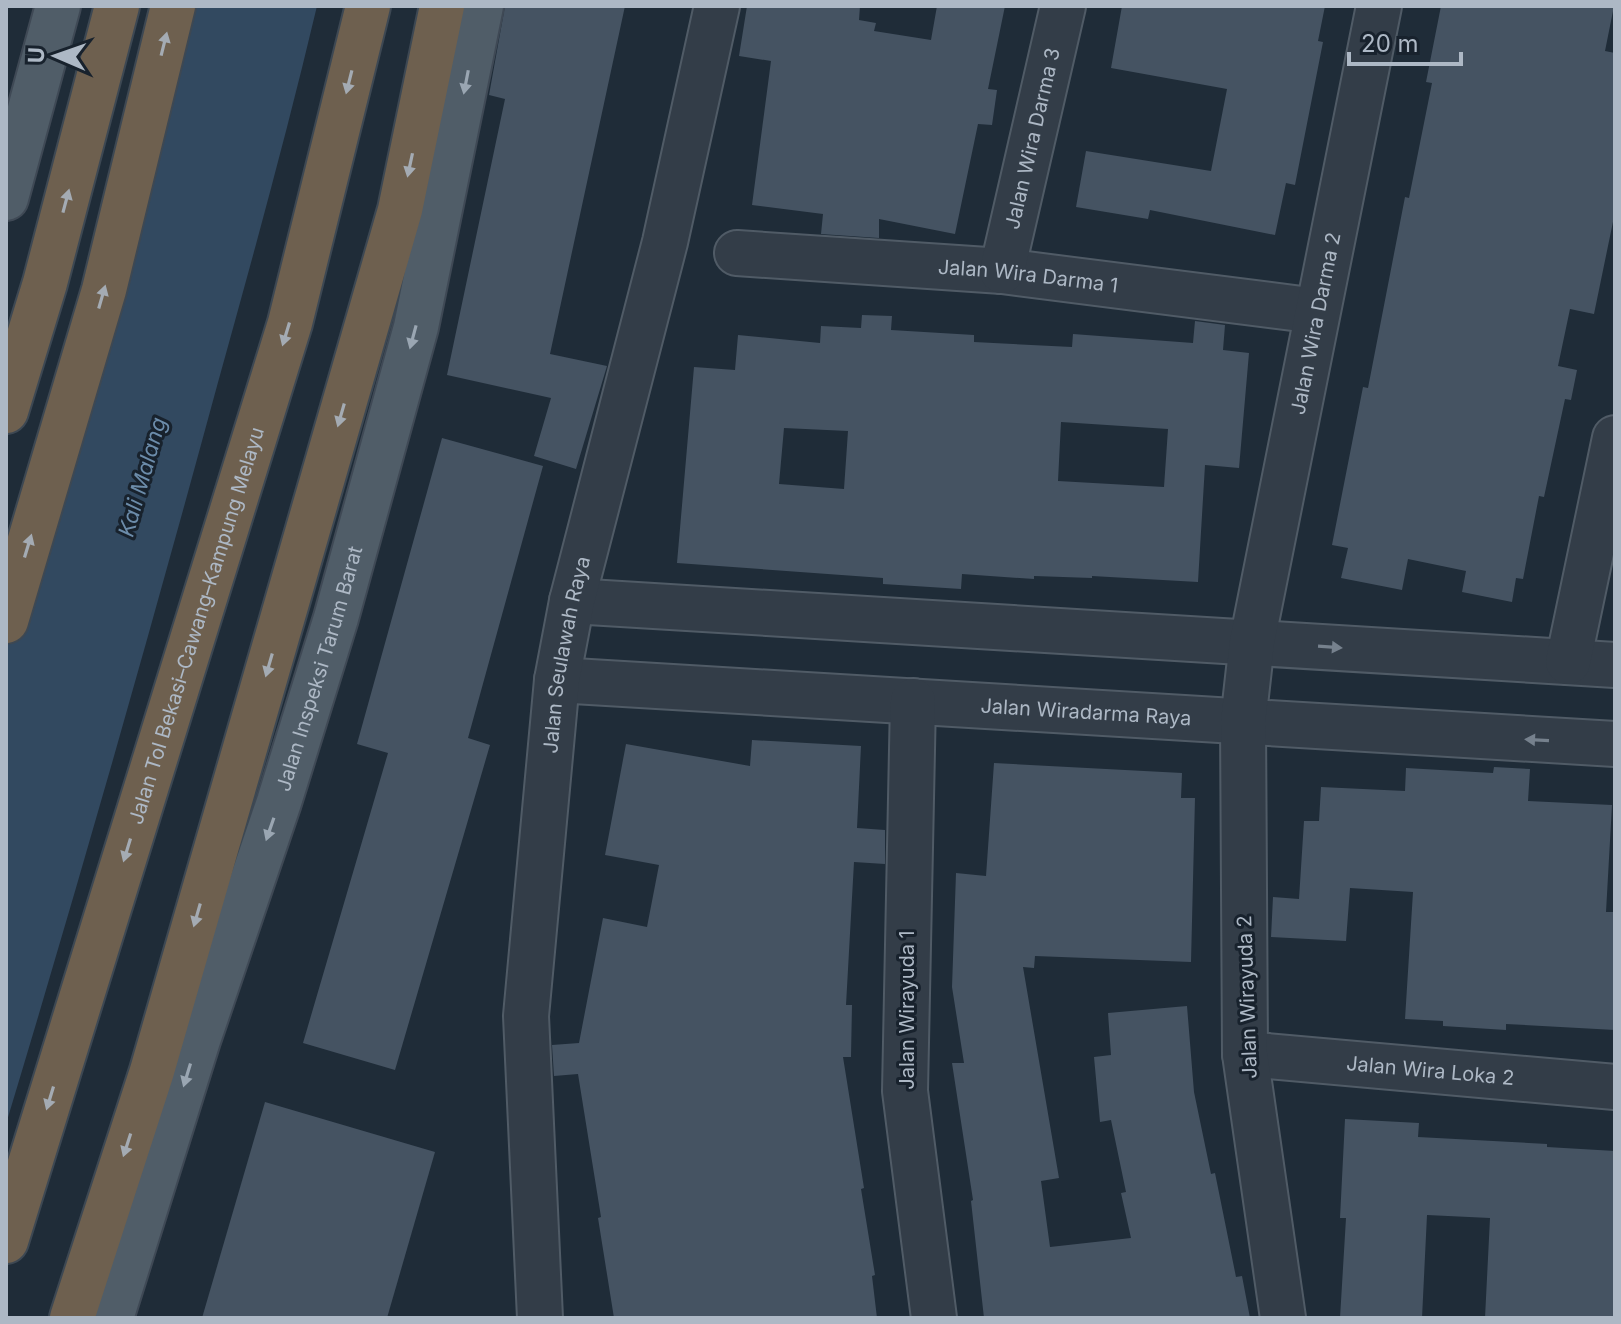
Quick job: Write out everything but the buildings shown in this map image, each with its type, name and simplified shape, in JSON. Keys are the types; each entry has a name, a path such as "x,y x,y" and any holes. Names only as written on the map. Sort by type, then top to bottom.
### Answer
{"highway":[{"path":"6,411 45,283 117,6"},
{"path":"6,621 104,290 173,6"},
{"name":"Jalan Tol Bekasi–Cawang–Kampung Melayu","path":"6,1241 290,323 368,6"},
{"path":"72,1318 152,1071 400,210 442,6"}],"main road":[{"path":"6,198 58,6"},
{"name":"Jalan Inspeksi Tarum Barat","path":"111,1318 336,618 416,327 481,6"}],"street":[{"name":"Jalan Seulawah Raya","path":"540,1318 526,1016 557,680 572,601 665,242 717,6"},
{"name":"Jalan Wira Darma 3","path":"1002,271 1063,6"},
{"name":"Jalan Wira Darma 2","path":"1243,722 1252,642 1379,6"},
{"name":"Jalan Wira Darma 1","path":"737,253 1002,271 1317,311"},
{"path":"1568,662 1615,438"},
{"path":"572,601 1615,665"},
{"name":"Jalan Wiradarma Raya","path":"557,680 1615,744"},
{"name":"Jalan Wirayuda 1","path":"913,701 905,1091 934,1318"},
{"name":"Jalan Wirayuda 2","path":"1243,722 1245,1054 1283,1318"},
{"name":"Jalan Wira Loka 2","path":"1245,1054 1615,1087"}],"water":[{"name":"Kali Malang","path":"167,6 317,6 269,196 166,571 6,1124 6,621"}]}
